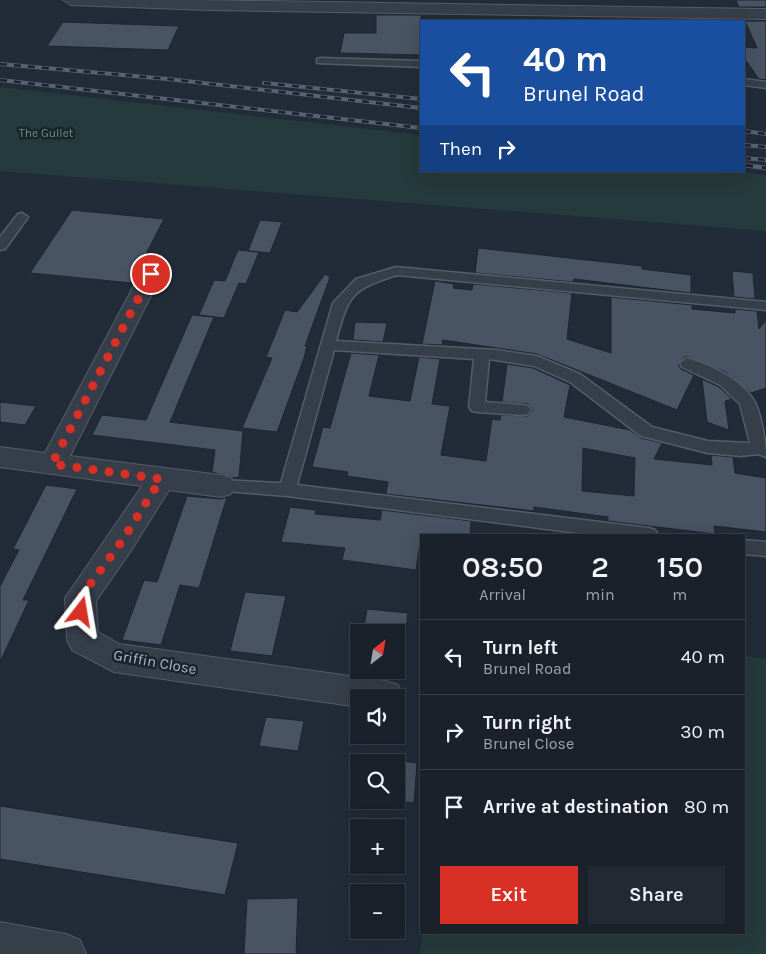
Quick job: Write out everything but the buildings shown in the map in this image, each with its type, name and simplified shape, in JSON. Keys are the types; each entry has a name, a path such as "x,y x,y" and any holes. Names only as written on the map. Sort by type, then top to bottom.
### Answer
{"street":[{"path":"71,0 218,5 766,14"},
{"path":"52,464 151,274"},
{"path":"3,463 52,464 221,486"},
{"name":"Griffin Close","path":"161,479 122,541 80,598 83,640 114,658 350,691"},
{"path":"0,942 66,954"}],"lane":[{"path":"321,61 420,64"},
{"path":"745,82 766,85"},
{"path":"0,246 22,217"},
{"path":"288,490 340,303 361,282 396,271 766,306"},
{"path":"328,345 482,354 537,361 575,378 647,432 708,447 763,450 747,402 725,381 687,363"},
{"path":"482,354 477,407 523,410"},
{"path":"221,486 288,490 642,534"},
{"path":"745,547 766,549"}],"green space":[{"name":"The Gullet","path":"0,87 420,135 420,172 741,172 766,175 766,231 0,171"},
{"path":"745,656 766,659 766,954 420,954 423,934 745,934"}],"railway":[{"path":"0,64 168,79 420,108"},
{"path":"0,80 420,128"},
{"path":"264,83 420,99"},
{"path":"745,131 766,134"},
{"path":"745,145 766,147"},
{"path":"745,158 766,160"},
{"path":"745,165 766,168"}],"route":[{"path":"81,612 80,598 122,541 161,479 52,464 151,274"}]}
